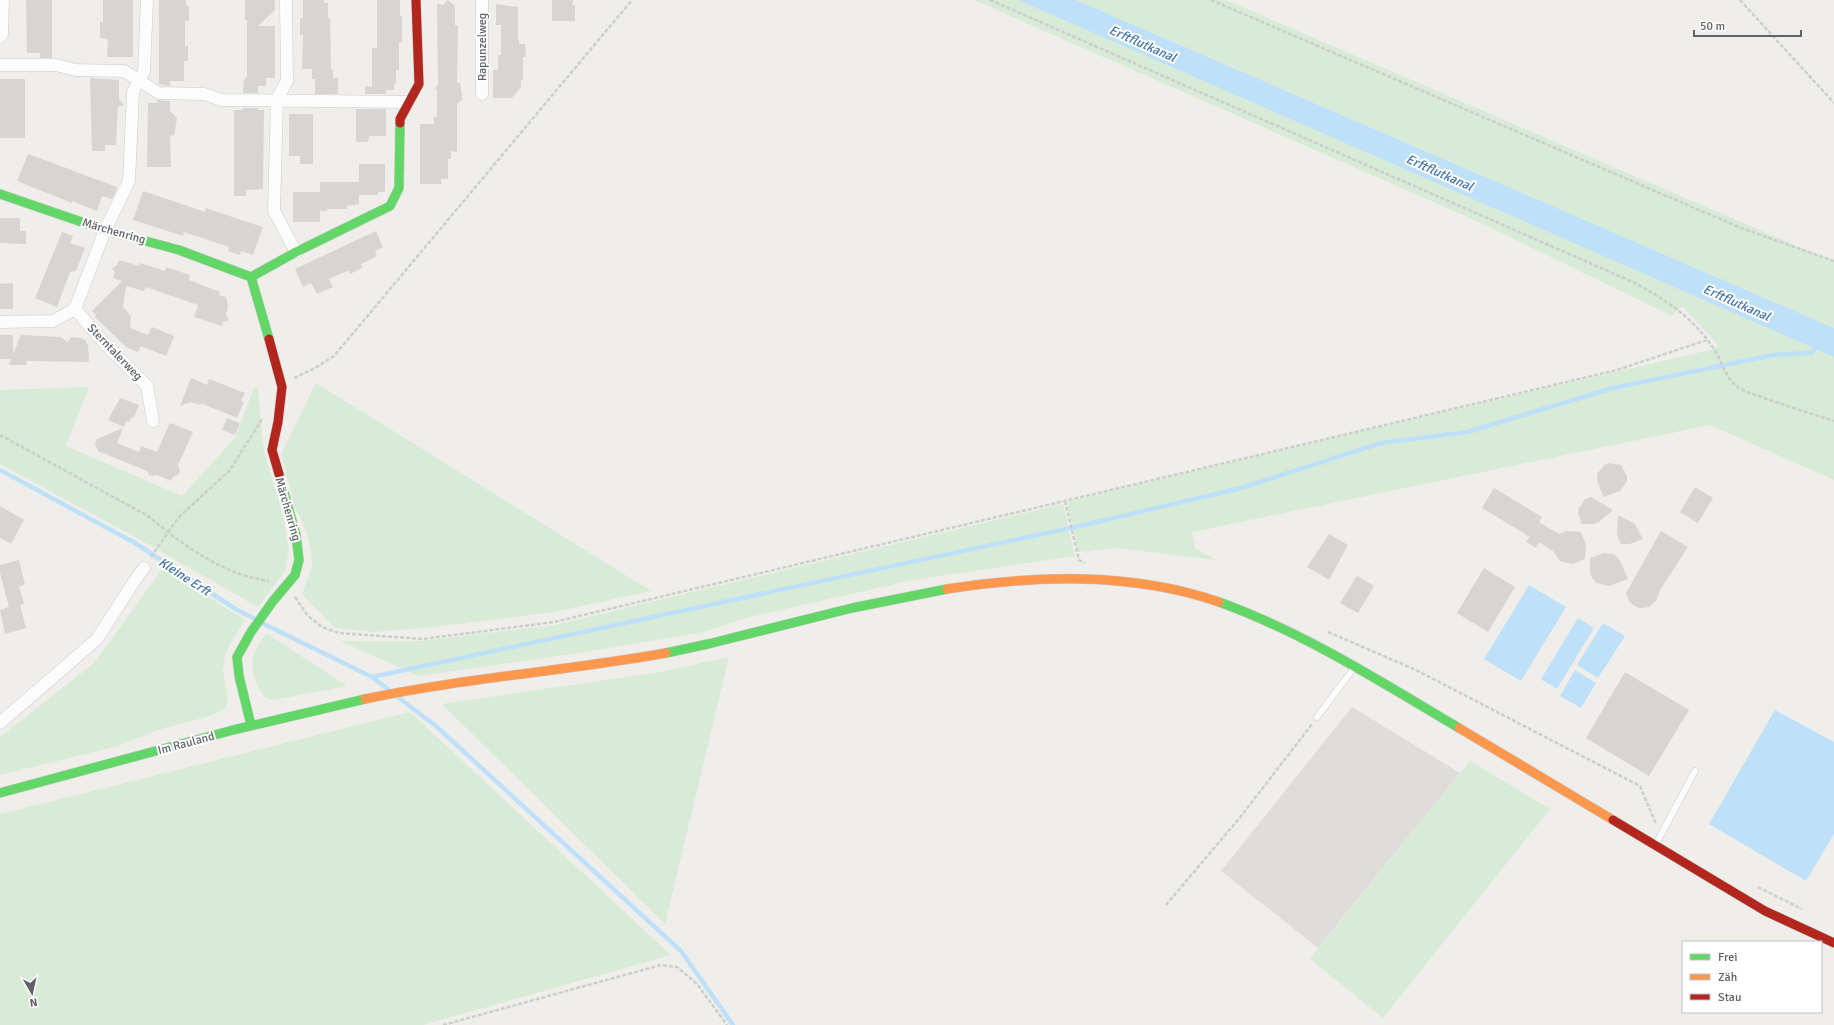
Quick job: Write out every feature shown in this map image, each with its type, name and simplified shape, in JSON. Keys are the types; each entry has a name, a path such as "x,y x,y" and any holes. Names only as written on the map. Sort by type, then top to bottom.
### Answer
{"street":[{"path":"0,36 2,34 3,0"},
{"path":"0,322 53,321 75,310 105,230 129,181 133,92 144,70 147,0"},
{"path":"286,0 287,81 277,99 274,211 296,252"},
{"path":"251,277 296,252 390,206 399,188 400,119 418,84 416,0"},
{"name":"Rapunzelweg","path":"482,0 482,94"},
{"path":"0,64 56,65 76,70 124,71 159,93 204,94 222,100 277,99 408,102"},
{"name":"Märchenring","path":"0,194 105,230 179,250 251,277 282,387 278,422 272,450 298,546 299,560 290,582 273,601 251,632 237,657 239,676 251,725"},
{"name":"Sterntalerweg","path":"75,310 104,343 147,386 153,421"},
{"path":"0,723 97,639 134,580 147,563"},
{"name":"Im Rauland","path":"0,793 251,725 435,686 600,664 674,652 882,601 951,588 1036,579 1116,580 1194,593 1269,621 1298,635 1355,666 1764,911 1834,943"}],"lane":[{"path":"1317,717 1355,666"},
{"path":"1655,846 1695,771"}],"path":[{"path":"282,387 334,356 632,0"},
{"path":"990,0 1633,282 1658,295 1684,313 1716,352 1729,377 1740,389 1834,421"},
{"path":"1211,0 1741,228 1834,261"},
{"path":"1740,0 1834,103"},
{"path":"0,435 148,516 168,533 222,568 243,576 268,582 280,578 290,582 293,594 308,616 322,627 339,633 423,638 554,622 1617,370 1707,340"},
{"path":"147,563 157,546 178,518 230,470 266,413"},
{"path":"1064,501 1079,560"},
{"path":"1166,905 1242,815 1317,717"},
{"path":"443,1025 661,965 677,966 698,984 727,1025"}],"shaded area":[{"path":"1352,707 1460,773 1318,948 1221,871"}],"green space":[{"path":"974,0 1018,0 1834,357 1834,480 1710,425 1192,532 1195,548 1216,560 1118,548 1078,552 1067,502 1714,349 1718,345 1682,306 1672,316 1481,223"},
{"path":"1076,0 1226,0 1834,262 1834,328"},
{"path":"316,383 651,591 554,612 424,628 374,632 335,628 302,594 312,566 311,549 305,528 295,507 281,454"},
{"path":"89,387 66,446 182,496 235,438 254,388 258,387 263,448 282,511 289,549 285,571 258,607 144,542 0,464 0,390"},
{"path":"1063,504 1075,556 913,580 750,617 699,633 585,652 419,676 340,641 423,641 554,625"},
{"path":"163,568 245,620 229,646 225,656 223,670 228,701 224,710 210,716 158,730 118,746 0,775 0,737 94,663"},
{"path":"266,633 347,686 274,700 269,699 257,686 252,667 254,654"},
{"path":"729,657 665,924 442,704 660,672"},
{"path":"410,712 671,955 423,1025 0,1025 0,814"},
{"path":"1470,761 1550,809 1383,1018 1310,959"}],"water":[{"name":"Erftflutkanal","path":"1018,0 1076,0 1834,328 1834,357"},
{"path":"1529,585 1566,607 1521,681 1484,659"},
{"path":"1578,618 1594,628 1557,689 1541,679"},
{"path":"1603,623 1625,636 1598,678 1577,665"},
{"path":"1575,670 1596,683 1581,708 1560,696"},
{"path":"1775,710 1834,742 1834,834 1806,881 1709,824"}],"building":[{"path":"26,0 52,0 52,58 40,58 40,53 27,53"},
{"path":"103,0 133,0 133,57 107,57 108,39 100,38 100,22 103,22"},
{"path":"159,0 186,0 186,6 189,6 189,21 185,21 185,46 188,46 188,61 184,61 184,81 170,81 170,86 159,84"},
{"path":"245,0 275,0 275,10 258,26 275,26 275,78 266,78 266,86 258,86 258,93 243,93 244,80 247,77 247,20 245,20"},
{"path":"303,0 324,0 324,3 328,3 328,18 330,18 331,70 333,70 333,78 338,78 338,94 315,94 315,79 312,79 312,69 302,69 303,35 300,35 300,18 303,18"},
{"path":"377,0 400,0 400,16 402,16 402,42 399,42 399,70 396,70 396,84 394,84 394,90 386,90 386,94 365,94 365,86 372,87 372,48 377,48"},
{"path":"448,0 455,6 455,25 458,26 457,83 460,83 462,100 457,104 457,152 451,151 451,159 448,159 448,179 441,179 441,184 420,184 420,124 434,124 434,117 437,117 437,91 435,88 438,85 437,4 443,5"},
{"path":"552,0 573,0 572,5 575,5 575,21 552,21"},
{"path":"496,4 518,7 518,40 519,44 525,44 526,57 523,57 523,80 521,80 521,87 512,98 493,98 493,70 498,70 498,55 501,55 501,25 496,25"},
{"path":"90,78 119,80 119,99 124,106 118,106 116,145 105,145 105,151 92,151"},
{"path":"0,79 25,79 25,138 0,138"},
{"path":"157,100 170,101 170,111 177,118 174,136 170,135 171,167 147,167 148,103 157,103"},
{"path":"243,108 258,108 258,110 264,110 263,189 246,190 246,196 234,196 234,110 243,110"},
{"path":"356,109 386,109 386,136 369,136 368,142 356,142"},
{"path":"289,114 313,114 313,164 300,164 300,156 289,156"},
{"path":"28,154 117,187 116,191 112,199 102,196 97,211 72,201 72,203 17,181"},
{"path":"359,164 385,164 385,192 378,192 378,195 359,195 359,204 347,206 347,209 327,209 327,211 320,211 320,222 293,222 293,192 320,192 320,182 359,182"},
{"path":"143,191 205,212 206,208 263,227 253,255 241,251 240,255 228,251 229,247 184,232 183,236 133,220"},
{"path":"0,218 20,218 20,231 26,231 26,244 0,243"},
{"path":"376,231 383,247 375,251 377,256 361,264 362,268 350,274 349,270 329,279 333,287 317,294 311,283 303,287 295,269"},
{"path":"62,232 73,236 70,243 85,248 76,271 70,272 57,307 35,298"},
{"path":"119,260 139,266 140,263 165,271 166,267 190,275 189,280 220,292 219,295 226,297 228,307 226,314 229,320 223,322 222,326 194,317 198,305 146,287 144,291 126,286 123,307 131,316 130,328 148,335 152,327 174,336 166,356 141,346 138,352 126,347 95,317 96,315 92,311 122,281 113,278 115,272 112,268 117,265"},
{"path":"13,283 13,309 0,309 0,284"},
{"path":"0,335 13,335 13,354 21,335 61,337 67,342 72,337 80,338 85,340 88,345 89,362 26,361 27,365 9,365 11,359 0,359"},
{"path":"191,378 207,385 209,379 245,393 241,401 244,402 237,418 201,403 200,405 191,402 180,406"},
{"path":"120,398 139,405 134,417 131,418 129,422 126,421 124,427 108,420"},
{"path":"227,418 240,423 235,435 222,430"},
{"path":"170,423 193,432 178,465 180,471 171,481 157,475 149,475 147,471 98,451 95,444 97,439 123,428 117,443 139,452 141,446 157,452"},
{"path":"1609,463 1621,465 1627,476 1627,481 1620,491 1603,497 1597,480 1597,474 1604,465"},
{"path":"1695,487 1713,498 1698,523 1680,512"},
{"path":"1494,488 1542,517 1539,522 1559,534 1567,531 1581,532 1586,545 1585,559 1572,564 1560,561 1553,551 1539,542 1536,548 1526,542 1530,537 1482,508"},
{"path":"1591,497 1613,510 1599,522 1594,524 1582,524 1578,513 1579,508 1585,499"},
{"path":"0,506 24,520 11,544 0,538"},
{"path":"1618,515 1635,524 1643,539 1630,544 1621,544 1617,535"},
{"path":"1661,531 1688,547 1660,590 1656,601 1649,607 1639,608 1630,603 1626,593"},
{"path":"1329,534 1348,545 1329,580 1307,567"},
{"path":"1604,553 1614,554 1620,561 1628,579 1609,586 1596,583 1590,572 1590,558"},
{"path":"19,560 25,585 19,586 24,604 20,605 26,628 5,634 0,610 9,607 0,573 0,565"},
{"path":"1484,568 1515,587 1488,632 1457,613"},
{"path":"1357,576 1374,586 1358,613 1340,603"},
{"path":"1625,672 1689,710 1649,776 1586,738"}],"waterway":[{"path":"372,677 1080,526 1241,488 1381,443 1467,432 1613,388 1773,355 1811,353 1819,345"},
{"name":"Kleine Erft","path":"0,470 135,543 237,610 255,619"},
{"name":"Kleine Erft","path":"262,623 372,677 388,689"},
{"path":"398,697 437,727 681,951 733,1025"}],"traffic: fast":[{"path":"251,277 296,252 390,206 399,188 400,123"},
{"path":"0,194 105,230 179,250 251,277 269,339"},
{"path":"251,725 239,676 237,657 251,632 273,601 295,575 299,560 296,535 279,474"},
{"path":"666,653 852,608 947,589"},
{"path":"1219,602 1251,614 1312,643 1459,728"},
{"path":"0,793 233,730 365,699"}],"traffic: slow":[{"path":"947,589 1015,581 1084,579 1152,585 1186,592 1219,602"},
{"path":"365,699 440,685 591,665 666,653"},
{"path":"1459,728 1613,820"}],"traffic: jam":[{"path":"400,123 400,119 419,84 416,0"},
{"path":"269,339 282,387 278,422 272,450 279,474"},
{"path":"1613,820 1765,911 1834,943"}]}
